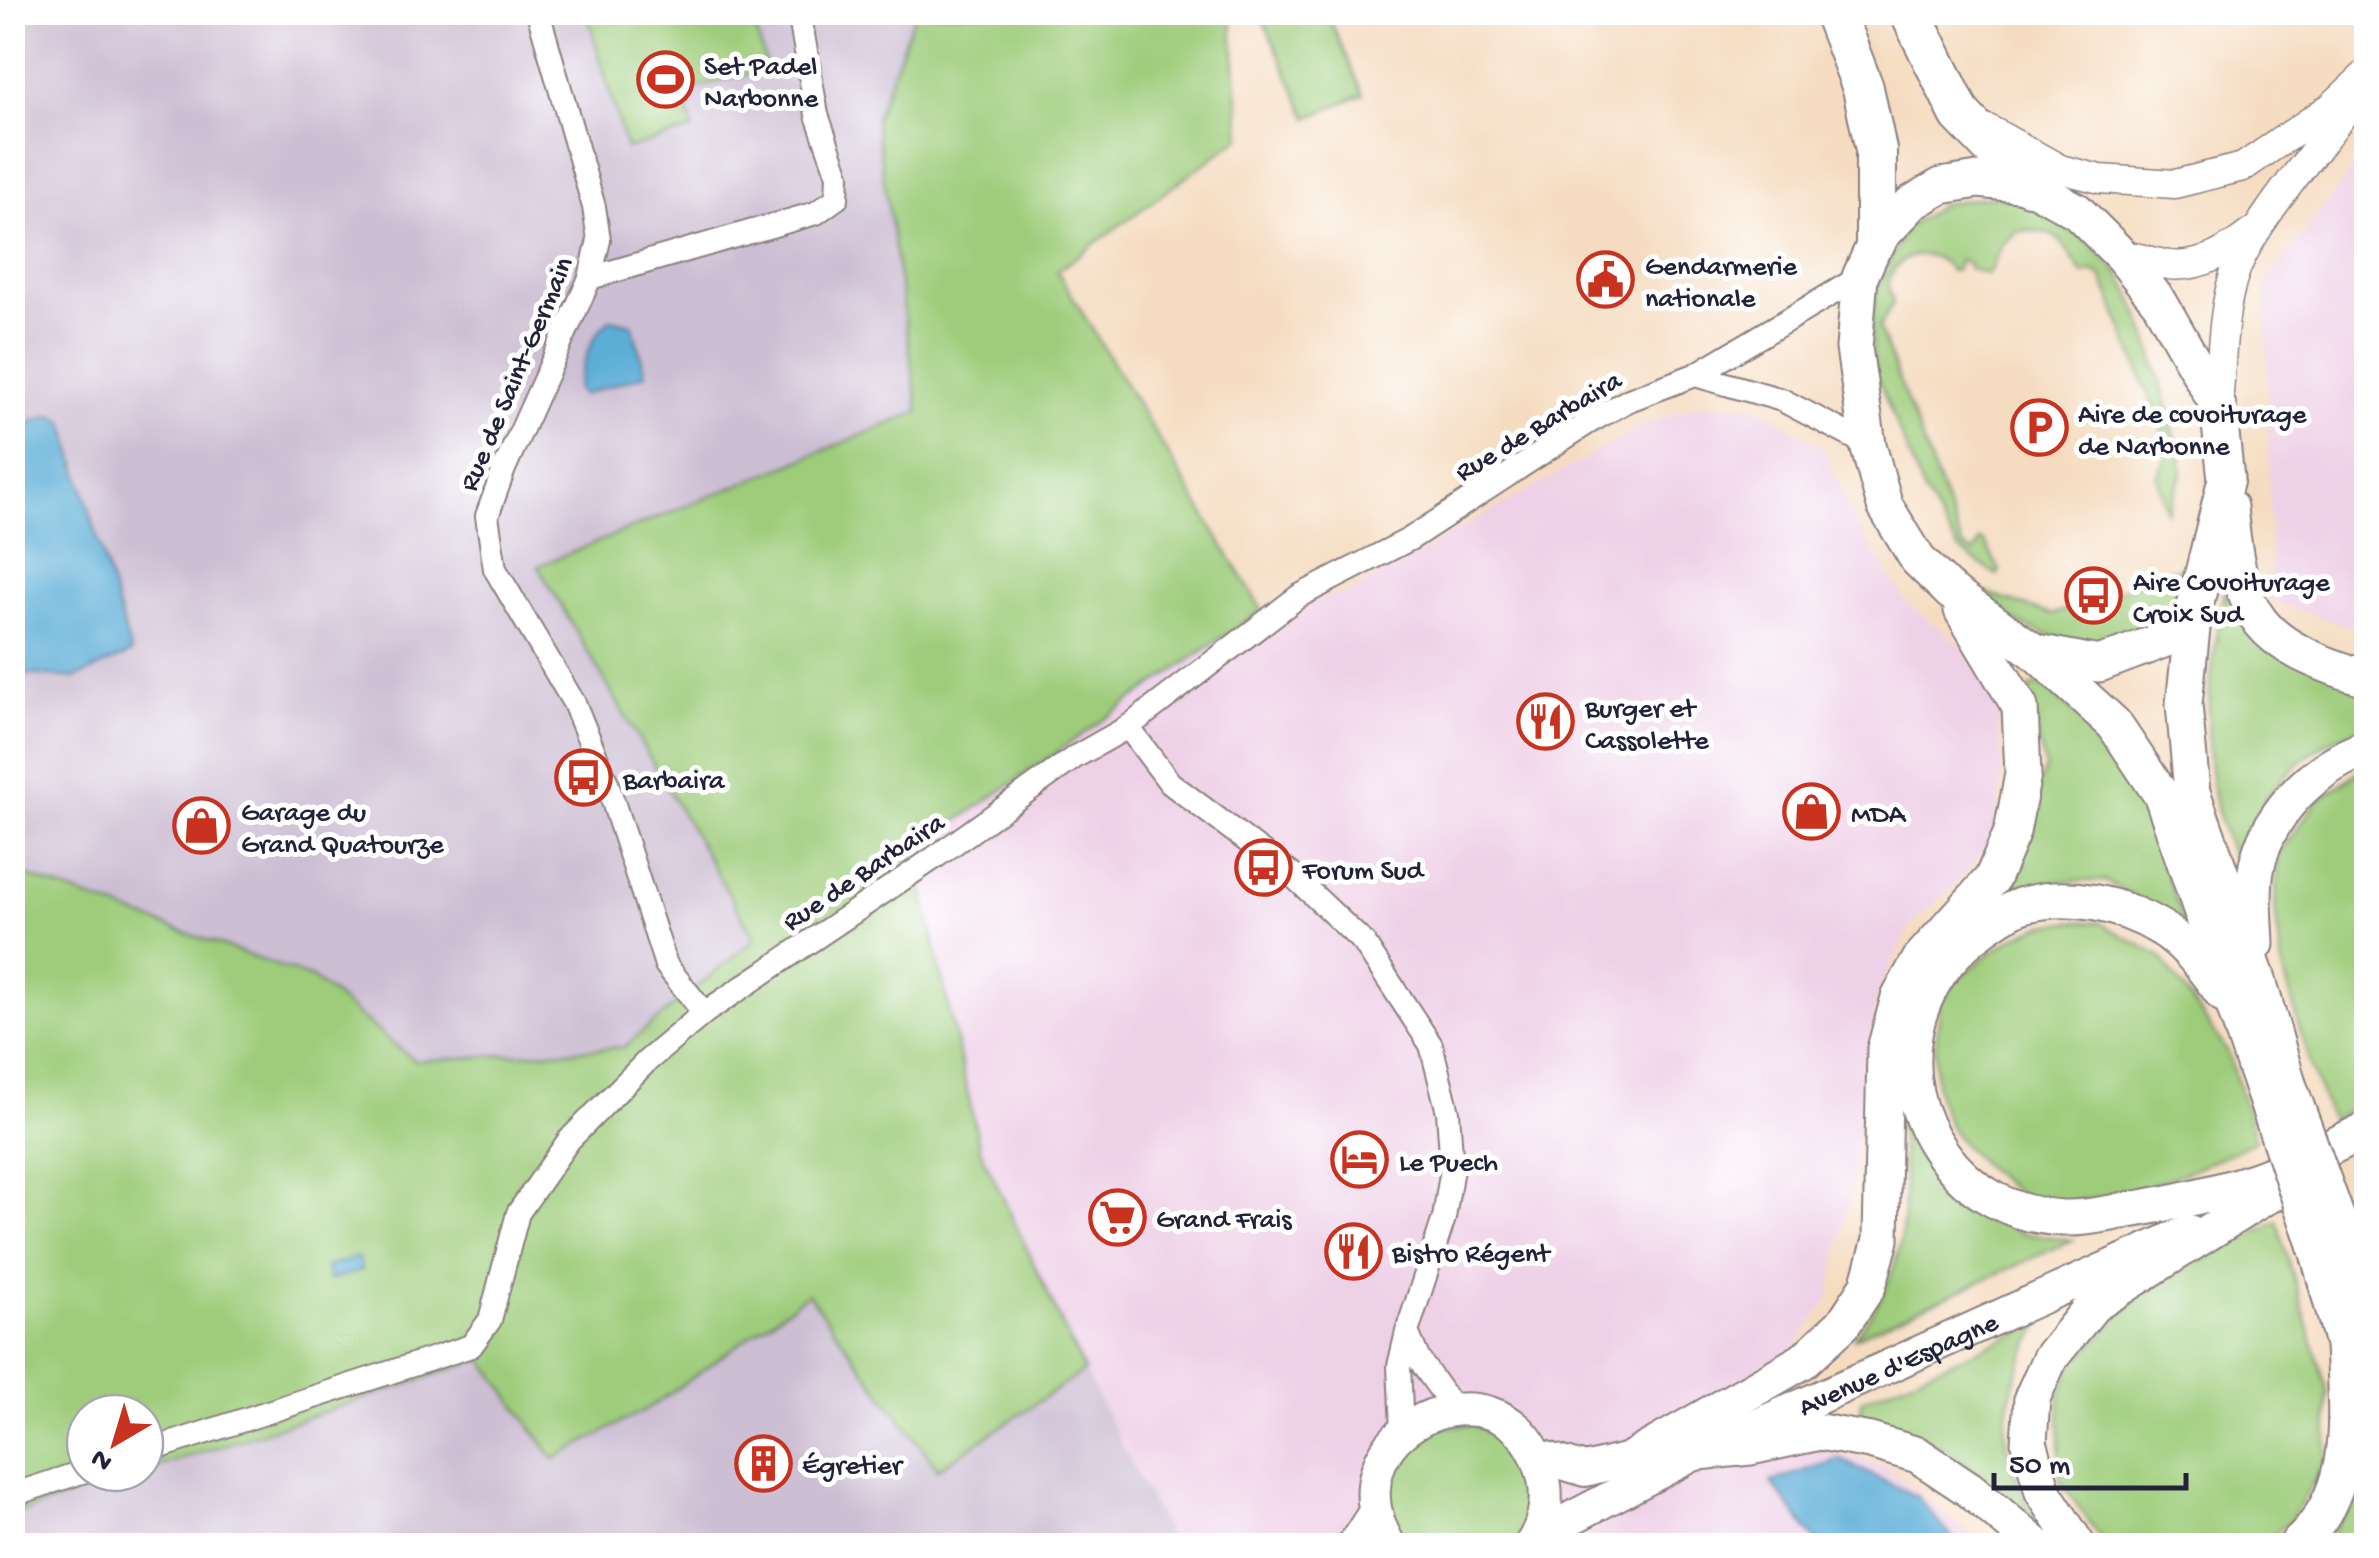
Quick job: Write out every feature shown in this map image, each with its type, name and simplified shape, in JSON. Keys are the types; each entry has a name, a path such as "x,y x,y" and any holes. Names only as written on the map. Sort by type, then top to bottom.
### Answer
{"highway":[{"path":"1834,12 1863,88 1876,150 1868,259"},
{"path":"1910,12 1960,114 2029,185"}],"main road":[{"path":"2366,678 2311,660 2273,637 2246,604 2234,554 2218,406 2160,304 2122,256 2077,212 2029,185 1978,180 1941,186 1912,203 1868,259 1854,348 1868,444 1885,506 1918,560 1951,592 2035,652 2114,724 2162,796 2241,1020 2276,1088 2333,1251 2354,1335 2366,1428"},
{"path":"2226,479 2194,610 2184,704 2192,792 2258,980"},
{"path":"1632,1458 1802,1361 1843,1324 1868,1286 1882,1240 1885,1049 1899,998 1921,958 1992,878 2012,832 2024,774 2020,707 1951,592"},
{"path":"2035,652 2099,664 2171,638 2194,610"},
{"path":"2276,1088 2258,980 2254,903 2259,858 2277,818 2302,786 2340,758 2366,748"},
{"path":"2241,1020 2197,960 2164,930 2117,906 2067,900 2023,906 1968,939 1942,966 1915,1020 1912,1082 1932,1140 1974,1188 2001,1205 2064,1218 2260,1189 2352,1152 2366,1127"},
{"path":"2078,1546 2042,1492 2029,1442 2032,1398 2050,1358 2093,1305 2260,1189"},
{"name":"Avenue d'Espagne","path":"1537,1455 1585,1470 1632,1458 2260,1189"},
{"name":"Avenue d'Espagne","path":"1534,1541 1698,1452 2260,1189"},
{"path":"2333,1251 2366,1296"},
{"path":"2296,1546 2325,1513 2347,1444 2354,1335"},
{"path":"1390,1546 1374,1512 1375,1475 1384,1453 1402,1430 1416,1420 1454,1409 1496,1416 1525,1438 1537,1455 1546,1480 1546,1507 1534,1541"},
{"path":"1698,1452 1751,1447 1820,1432 1870,1440 1918,1455 1969,1489 2037,1546"},
{"path":"1354,1546 1374,1512"}],"street":[{"name":"Rue de Saint-Germain","path":"538,12 594,207 599,240 590,278 504,469 487,516 494,569 574,703 606,783 666,965 704,1013"},
{"path":"590,278 816,213 837,198 838,175 817,115 799,12"},
{"path":"1960,114 2060,169 2100,180 2175,184 2243,167 2331,107 2366,74"},
{"path":"2218,406 2234,273 2260,226 2366,84"},
{"path":"2122,256 2142,256 2171,265 2189,263 2222,255 2260,226"},
{"name":"Rue de Barbaira","path":"165,1445 471,1346 490,1320 518,1213 538,1184 582,1127 647,1061 704,1013 949,848 1075,757 1128,727 1299,596 1410,539 1586,424 1629,400 1694,375 1868,259"},
{"path":"1694,375 1782,400 1868,444"},
{"path":"1128,727 1170,782 1291,874 1364,944 1431,1045 1448,1112 1452,1168 1444,1218 1406,1332 1400,1366 1402,1430"},
{"path":"1406,1332 1454,1409"},
{"path":"12,1495 65,1478"}],"shaded area":[{"path":"13,13 915,13 875,119 920,412 538,566 755,939 624,1047 415,1061 312,978 13,871"},
{"path":"2366,153 2366,631 2271,601 2266,281"},
{"name":"Forum Sud","path":"1704,403 1758,407 1824,449 1855,522 1907,603 1963,647 1997,707 2003,771 1994,837 1954,887 1913,922 1877,992 1850,1192 1829,1299 1776,1373 1818,1446 1886,1467 1983,1545 1173,1545 1084,1371 980,1149 914,851 1262,610 1346,594 1646,424"},
{"path":"808,1293 938,1469 1084,1371 1173,1545 13,1546 12,1515 79,1493 165,1493 165,1464 484,1359 554,1458 654,1405"}],"green space":[{"name":"Set Padel Narbonne","path":"587,13 751,13 767,68 683,92 693,130 626,149"},
{"path":"915,13 1231,13 1241,137 1057,271 1262,610 914,851 980,1149 1084,1371 938,1469 808,1294 654,1405 554,1459 483,1359 165,1464 165,1393 65,1393 65,1493 79,1493 13,1515 13,871 312,978 415,1061 624,1047 755,939 538,566 919,412 875,119"},
{"path":"1260,13 1327,13 1363,94 1308,118"},
{"path":"2009,197 2045,211 2078,233 2118,273 2136,306 2151,348 2181,458 2182,475 2167,512 2157,476 2170,450 2102,276 2092,271 2083,274 2059,240 2044,233 2017,231 2002,245 1988,275 1968,268 1970,265 1960,260 1956,270 1950,271 1935,257 1914,256 1905,260 1891,275 1893,303 1879,328 1963,547 1974,553 1980,540 1984,541 2000,571 1997,575 1959,550 1923,491 1874,369 1871,327 1876,291 1905,229 1942,204"},
{"path":"2187,565 2178,592 2162,615 2123,638 2100,641 2077,641 2031,629 2005,615 1974,589 2052,615"},
{"path":"2225,591 2247,627 2366,694 2366,728 2336,738 2286,776 2260,807 2236,866 2216,807 2209,753 2212,672"},
{"path":"2040,684 2110,742 2134,790 2185,925 2105,881 2051,881 2004,898 2045,769 2029,688"},
{"path":"2366,766 2366,1102 2331,1120 2309,1062 2282,966 2275,908 2279,853 2317,802"},
{"path":"2098,922 2160,956 2228,1052 2256,1140 2176,1176 2114,1195 2055,1202 2030,1198 2007,1185 1966,1148 1942,1109 1935,1067 1942,993 1996,949 2026,932 2058,923"},
{"path":"1898,1109 1934,1183 2021,1233 2073,1240 1853,1338 1873,1311 1897,1257 1904,1201"},
{"path":"2277,1221 2327,1390 2327,1459 2290,1521 2261,1545 2115,1546 2101,1539 2060,1480 2060,1394 2074,1363 2144,1291"},
{"path":"2041,1323 2019,1368 2006,1420 2008,1452 2033,1520 1939,1446 1860,1413 1861,1400"},
{"path":"1473,1425 1508,1445 1528,1474 1529,1501 1520,1535 1512,1545 1407,1545 1387,1491 1394,1466 1412,1442 1438,1427"},
{"path":"2358,1483 2366,1520 2366,1545 2326,1545"}],"water":[{"path":"611,319 632,324 646,374 582,395 577,389 588,351 597,333"},
{"path":"53,415 64,422 131,653 76,678 13,673 13,427"},
{"path":"358,1257 362,1271 329,1280 326,1267"},
{"path":"1839,1459 1918,1497 1958,1545 1819,1545 1771,1482"}],"place":[{"name":"Set Padel Narbonne","path":"665,80"},
{"name":"Gendarmerie nationale","path":"1606,280"},
{"name":"Aire de covoiturage de Narbonne","path":"2039,428"},
{"name":"Aire Covoiturage Croix Sud","path":"2094,596"},
{"name":"Burger et Cassolette","path":"1546,722"},
{"name":"Barbaira","path":"584,778"},
{"name":"MDA","path":"1812,812"},
{"name":"Garage du Grand Quatourze","path":"202,826"},
{"name":"Forum Sud","path":"1263,868"},
{"name":"Le Puech","path":"1360,1160"},
{"name":"Grand Frais","path":"1117,1217"},
{"name":"Bistro Régent","path":"1353,1251"},
{"name":"Égretier","path":"763,1463"}]}
